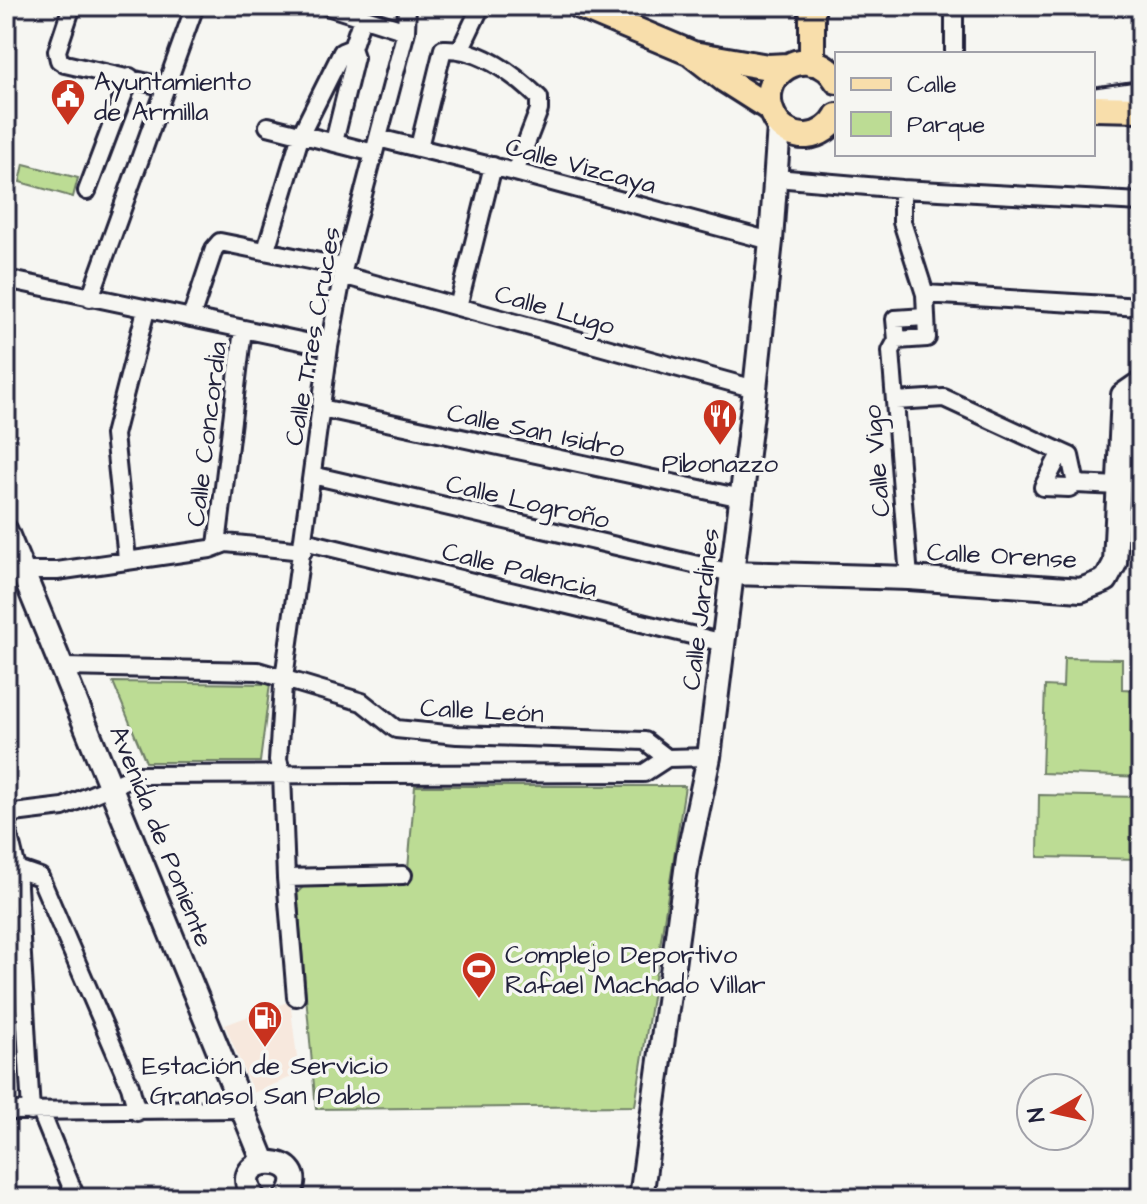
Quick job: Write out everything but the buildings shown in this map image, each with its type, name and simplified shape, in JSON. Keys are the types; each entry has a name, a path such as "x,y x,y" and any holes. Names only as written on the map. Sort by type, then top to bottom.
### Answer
{"main road":[{"path":"579,6 693,54 768,67 812,63 825,68 835,79"},
{"path":"812,6 812,63"},
{"path":"693,54 792,134 808,136 823,132 835,120"},
{"path":"774,117 768,91 775,76 788,66"},
{"path":"1095,108 1141,109"},
{"name":"Calle Jardines","path":"641,1198 688,856 709,757 742,498 771,241 776,178 774,117"},
{"path":"1095,125 1141,125"},
{"name":"Calle Orense","path":"732,573 909,578 1081,590 1106,580 1115,563 1123,395 1141,386"},
{"name":"Avenida de Poniente","path":"6,531 264,1162"},
{"path":"254,1198 249,1191 249,1176 264,1162 279,1162 289,1172 292,1186 286,1198"}],"street":[{"path":"72,6 57,51 59,60 65,64 166,87"},
{"path":"90,298 195,6"},
{"path":"327,6 406,31"},
{"name":"Calle Tres Cruces","path":"296,997 286,878 282,774 278,760 286,678 329,347 343,271 406,31 407,6"},
{"path":"461,48 481,6"},
{"path":"954,6 954,52"},
{"path":"334,142 355,57 352,48 362,18"},
{"path":"266,250 301,134 342,52 352,48"},
{"path":"419,147 443,49 461,48 516,76 539,98 539,110 515,172"},
{"path":"87,191 130,77"},
{"path":"1095,97 1141,90"},
{"name":"Calle Vizcaya","path":"268,126 334,142 419,147 771,241"},
{"path":"458,307 493,166"},
{"path":"776,178 902,189 1141,202"},
{"name":"Calle Vigo","path":"902,189 902,222 925,294 927,338 897,340 891,351 909,578"},
{"name":"Calle Lugo","path":"191,318 214,249 220,242 266,250 343,271 458,307 755,389"},
{"path":"6,279 329,347"},
{"path":"925,294 1141,307"},
{"path":"127,559 114,435 146,310"},
{"name":"Calle Concordia","path":"217,545 243,329"},
{"path":"895,401 944,398 1070,456 1076,484"},
{"name":"Calle San Isidro","path":"321,408 742,498"},
{"path":"1061,452 1043,487 1069,488 1076,484 1119,486"},
{"name":"Calle Logroño","path":"312,475 732,573"},
{"name":"Calle Palencia","path":"26,581 57,571 210,549 226,543 304,546 724,643"},
{"name":"Calle León","path":"63,667 258,671 362,702 396,729 457,735 645,741 667,758"},
{"name":"Calle León","path":"6,814 63,807 137,775 644,773 667,758 709,757"},
{"path":"6,824 36,1112 76,1198"},
{"path":"12,870 40,877 130,1086 137,1112"},
{"path":"286,878 403,875"},
{"path":"6,1111 243,1109"}],"shaded area":[{"name":"Estación de Servicio Granasol San Pablo","path":"290,1001 299,1074 253,1093 225,1025"}],"green space":[{"path":"24,164 78,178 73,197 20,182"},
{"path":"1064,658 1122,659 1122,689 1141,690 1141,777 1042,773 1045,686 1063,687"},
{"path":"113,682 270,684 260,762 146,762"},
{"name":"Complejo Deportivo Rafael Machado Villar","path":"415,786 685,786 635,1106 316,1109 297,893 307,883 407,881"},
{"path":"1039,795 1141,797 1141,859 1038,857"}],"place":[{"name":"Ayuntamiento de Armilla","path":"68,127"},
{"name":"Pibonazzo","path":"720,447"},
{"name":"Complejo Deportivo Rafael Machado Villar","path":"479,1000"},
{"name":"Estación de Servicio Granasol San Pablo","path":"265,1049"}]}
